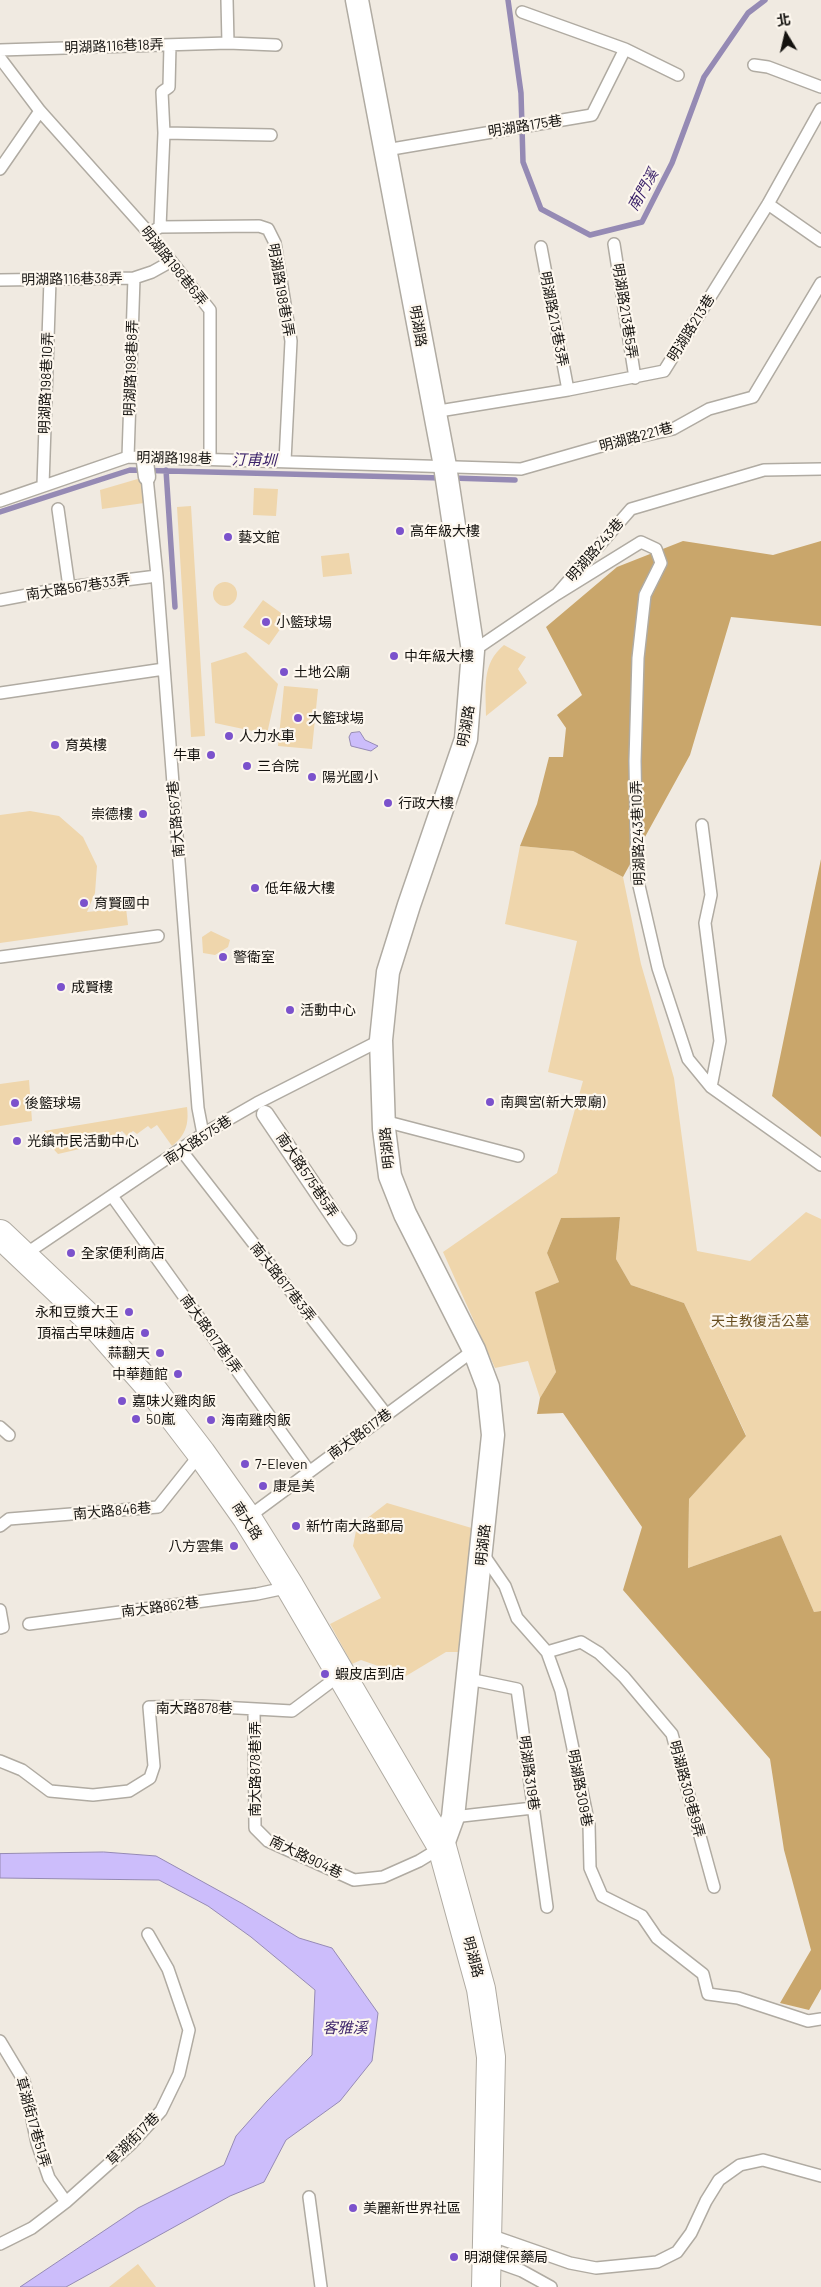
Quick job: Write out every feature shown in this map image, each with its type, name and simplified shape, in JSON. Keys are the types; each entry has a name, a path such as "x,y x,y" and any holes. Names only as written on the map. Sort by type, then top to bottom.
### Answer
{"main road":[{"name":"南大路","path":"0,1234 100,1330 152,1389 201,1452 290,1587 442,1847"},
{"name":"明湖路","path":"442,1847 481,1989 491,2057 486,2287"}],"street":[{"name":"明湖路","path":"357,0 433,412 445,466 473,651 466,739 388,972 381,1040 384,1121 390,1176 402,1207 474,1350 488,1387 493,1435 454,1817 442,1847"},
{"name":"南大路575巷5弄","path":"265,1114 348,1236"}],"lane":[{"path":"227,0 228,43"},
{"path":"522,12 625,49 678,75"},
{"name":"明湖路116巷18弄","path":"0,50 228,43 276,45"},
{"path":"149,233 160,228 164,134 162,92 169,87 170,45"},
{"name":"明湖路175巷","path":"386,150 592,115 625,49"},
{"name":"明湖路198巷6弄","path":"0,58 40,111 149,233 170,262 210,310 210,459"},
{"path":"754,65 768,67 821,87"},
{"name":"明湖路213巷","path":"433,412 568,390 664,371 768,204 821,109"},
{"path":"0,169 40,111"},
{"path":"164,134 271,135"},
{"path":"768,204 821,241"},
{"name":"明湖路198巷1弄","path":"160,228 259,226 268,229 275,243 290,341 285,461"},
{"name":"明湖路213巷5弄","path":"614,244 635,378"},
{"name":"明湖路213巷3弄","path":"541,247 568,390"},
{"name":"明湖路116巷38弄","path":"0,280 134,278 152,272 170,262"},
{"name":"明湖路198巷8弄","path":"128,457 134,278"},
{"name":"明湖路198巷10弄","path":"43,485 50,280"},
{"name":"明湖路221巷","path":"445,466 522,469 612,443 673,429 709,409 753,397 821,283"},
{"name":"明湖路198巷","path":"0,501 128,457 445,466"},
{"name":"明湖路243巷","path":"473,651 557,594 631,509 764,470 821,469"},
{"path":"0,693 164,669 146,470"},
{"path":"58,509 69,587"},
{"name":"明湖路243巷10弄","path":"557,594 642,542 656,549 661,563 645,595 638,658 635,761 637,877 658,968 688,1059 711,1087 821,1165"},
{"name":"南大路567巷33弄","path":"0,600 69,587 157,576"},
{"name":"南大路567巷","path":"164,669 198,1108 203,1134"},
{"path":"702,826 712,895 706,923 720,1041 711,1087"},
{"path":"0,957 158,936"},
{"name":"南大路575巷","path":"24,1255 203,1134 257,1103 381,1040"},
{"path":"384,1121 518,1156"},
{"name":"南大路617巷3弄","path":"181,1150 386,1414"},
{"name":"南大路617巷1弄","path":"112,1196 309,1471"},
{"name":"南大路617巷","path":"246,1518 474,1350"},
{"name":"南大路846巷","path":"0,1526 8,1519 158,1507 201,1452"},
{"name":"明湖路309巷","path":"482,1552 505,1586 517,1618 548,1652 561,1691 589,1825 590,1868 602,1896 642,1916 657,1938 703,1974 708,1994 738,1998 808,2022 821,2019"},
{"name":"南大路862巷","path":"29,1624 257,1594 290,1587"},
{"path":"0,1610 3,1627 0,1628"},
{"name":"明湖路309巷9弄","path":"548,1652 581,1642 600,1653 624,1677 672,1734 714,1887"},
{"name":"南大路878巷","path":"0,1761 22,1770 50,1790 93,1795 129,1791 150,1778 154,1766 149,1707 202,1706 292,1711 340,1675"},
{"name":"明湖路319巷","path":"469,1679 517,1689 547,1907"},
{"name":"南大路878巷1弄","path":"254,1709 255,1828"},
{"path":"454,1817 534,1808"},
{"name":"南大路904巷","path":"255,1828 268,1841 354,1880 382,1877 442,1847"},
{"name":"草湖街17巷","path":"0,2244 32,2228 66,2202 130,2144 161,2111 179,2074 189,2030 168,1969 148,1934"},
{"name":"草湖街17巷51弄","path":"0,2041 24,2080 37,2143 49,2178 66,2202"},
{"path":"487,2246 596,2268 657,2262 677,2252 691,2233 706,2201 719,2180 740,2165 762,2160 821,2176"},
{"path":"309,2197 321,2287"},
{"path":"487,2246 522,2271 551,2287"}],"green space":[{"path":"141,478 144,503 102,509 100,490"},
{"path":"254,488 278,489 276,516 253,515"},
{"path":"191,506 205,736 191,737 177,507"},
{"path":"349,553 352,574 323,577 321,556"},
{"path":"225,582 233,586 237,594 233,602 225,606 217,602 213,594 217,586"},
{"name":"小籃球場","path":"263,600 288,618 269,645 243,627"},
{"path":"504,645 526,657 518,669 527,683 486,716 486,678 488,669 491,660"},
{"path":"246,652 278,684 267,734 215,723 211,663"},
{"name":"大籃球場","path":"284,686 318,689 312,749 278,746"},
{"path":"30,811 59,816 83,837 97,866 95,893 87,912 126,908 128,925 0,943 0,815"},
{"name":"天主教復活公墓","path":"520,846 573,851 623,877 641,964 674,1078 697,1251 750,1261 806,1212 821,1219 821,1611 814,1612 781,1535 688,1568 689,1499 746,1435 684,1303 631,1285 616,1259 620,1217 561,1218 547,1253 559,1282 536,1292 556,1372 540,1398 528,1361 495,1368 443,1252 557,1173 583,1081 548,1072 577,941 505,924"},
{"path":"211,931 230,940 228,947 215,955 203,953 202,937"},
{"name":"後籃球場","path":"29,1080 32,1121 0,1126 0,1084"},
{"path":"187,1107 185,1129 181,1138 172,1146 157,1125 151,1129 148,1126 137,1134 133,1131 127,1136 122,1131 104,1143 100,1139 84,1148 58,1154 45,1140 44,1131"},
{"path":"387,1503 475,1529 462,1652 446,1652 396,1682 385,1675 384,1668 361,1660 352,1664 330,1624 381,1598 353,1546 357,1526"},
{"path":"138,2264 156,2287 109,2287"}],"shaded area":[{"path":"683,541 773,555 821,541 821,626 731,617 690,755 623,877 573,851 520,846 537,804 549,757 563,757 566,728 557,715 582,695 546,627 617,567"},
{"path":"821,859 821,1137 772,1096"},
{"path":"620,1217 616,1259 631,1285 684,1303 746,1436 689,1499 688,1568 781,1535 814,1612 821,1611 821,1989 809,2010 780,2003 811,1950 784,1850 770,1759 623,1590 642,1527 563,1413 537,1414 540,1398 556,1372 535,1292 559,1282 547,1253 561,1218"}],"water":[{"path":"360,732 365,740 378,746 371,751 351,746 349,737 351,733"},
{"name":"客雅溪","path":"104,1852 156,1856 243,1904 299,1938 332,1948 378,2013 372,2061 340,2101 286,2140 264,2182 230,2196 66,2287 20,2287 138,2208 224,2165 236,2136 312,2055 315,1990 251,1937 208,1906 159,1880 0,1878 0,1854"}],"waterway":[{"name":"南門溪","path":"508,0 521,93 523,162 541,209 590,235 642,222 672,163 704,77 748,13 765,0"},
{"name":"汀甫圳","path":"0,512 130,470 442,478"},
{"path":"166,470 175,607"},
{"name":"汀甫圳","path":"452,478 515,480"}],"place":[{"name":"高年級大樓","path":"400,531"},
{"name":"藝文館","path":"228,537"},
{"name":"小籃球場","path":"266,622"},
{"name":"中年級大樓","path":"394,656"},
{"name":"土地公廟","path":"284,672"},
{"name":"大籃球場","path":"298,718"},
{"name":"人力水車","path":"229,736"},
{"name":"育英樓","path":"55,745"},
{"name":"牛車","path":"211,755"},
{"name":"三合院","path":"247,766"},
{"name":"陽光國小","path":"312,777"},
{"name":"行政大樓","path":"388,803"},
{"name":"崇德樓","path":"143,814"},
{"name":"低年級大樓","path":"255,888"},
{"name":"育賢國中","path":"84,903"},
{"name":"警衛室","path":"223,957"},
{"name":"成賢樓","path":"61,987"},
{"name":"活動中心","path":"290,1010"},
{"name":"南興宮(新大眾廟)","path":"490,1102"},
{"name":"後籃球場","path":"15,1103"},
{"name":"光鎮市民活動中心","path":"17,1141"},
{"name":"全家便利商店","path":"71,1253"},
{"name":"永和豆漿大王","path":"129,1312"},
{"name":"頂福古早味麵店","path":"145,1333"},
{"name":"蒜翻天","path":"160,1353"},
{"name":"中華麵館","path":"178,1374"},
{"name":"嘉味火雞肉飯","path":"122,1401"},
{"name":"50嵐","path":"136,1419"},
{"name":"海南雞肉飯","path":"211,1420"},
{"name":"7-Eleven","path":"245,1464"},
{"name":"康是美","path":"263,1486"},
{"name":"新竹南大路郵局","path":"296,1526"},
{"name":"八方雲集","path":"234,1546"},
{"name":"蝦皮店到店","path":"325,1674"},
{"name":"美麗新世界社區","path":"353,2208"},
{"name":"明湖健保藥局","path":"454,2257"}]}
